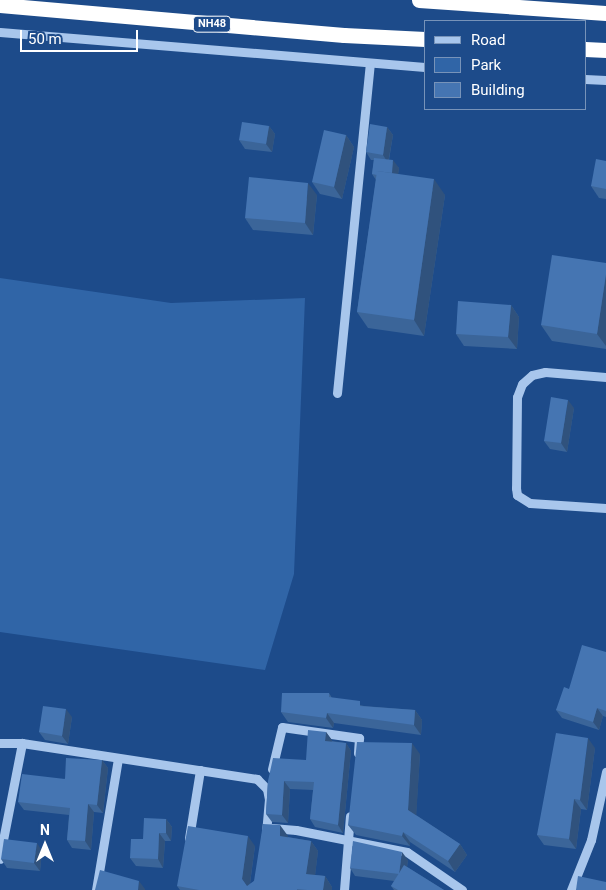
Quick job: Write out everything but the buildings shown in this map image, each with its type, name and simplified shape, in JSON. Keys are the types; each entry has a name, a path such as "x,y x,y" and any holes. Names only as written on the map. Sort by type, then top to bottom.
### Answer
{"highway":[{"path":"419,0 504,3 606,13"},
{"name":"NH48","path":"0,5 334,34 424,39"},
{"path":"586,49 606,50"}],"street":[{"path":"0,32 370,64 424,67"},
{"path":"337,393 370,64"},
{"path":"586,79 606,80"},
{"path":"606,377 545,372 532,375 522,384 517,397 516,488 517,495 530,503 606,508"},
{"path":"263,847 267,828 267,789 282,726 359,738 356,766"},
{"path":"0,743 22,743 257,779 267,789"},
{"path":"0,859 1,840 22,743"},
{"path":"96,890 118,759"},
{"path":"188,844 200,770"},
{"path":"571,890 591,840 606,772"},
{"path":"344,890 352,803"},
{"path":"267,828 348,840 408,852 462,890"}],"green space":[{"path":"0,278 171,303 305,298 294,574 265,670 0,632"}]}
